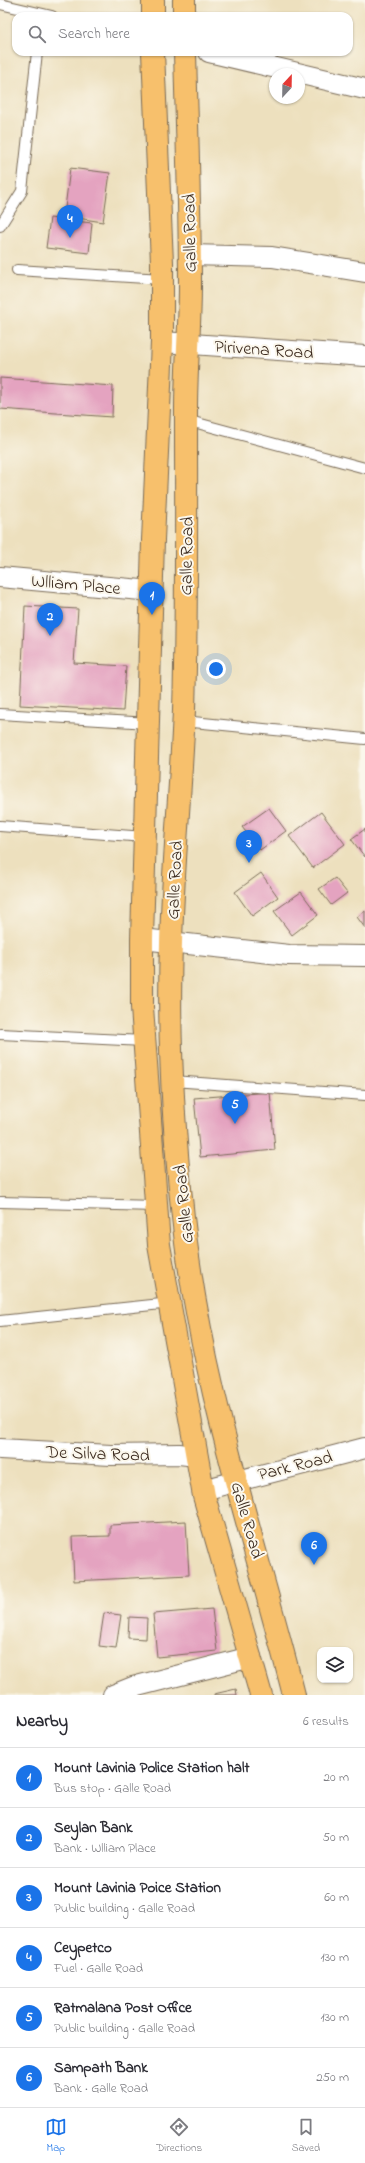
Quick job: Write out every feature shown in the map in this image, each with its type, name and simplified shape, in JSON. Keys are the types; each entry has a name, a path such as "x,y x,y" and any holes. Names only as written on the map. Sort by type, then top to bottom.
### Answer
{"highway":[{"path":"153,0 153,12"},
{"path":"184,0 184,12"},
{"name":"Galle Road","path":"153,56 162,279 162,342 152,591 142,939 142,1007 144,1041 159,1245 171,1303 203,1490 261,1695"},
{"name":"Galle Road","path":"185,56 190,255 186,420 187,513 183,721 171,942 170,1004 172,1081 183,1218 197,1313 237,1480 294,1695"}],"street":[{"path":"226,56 365,89"},
{"path":"190,255 272,256 365,272"},
{"name":"Pirivena Road","path":"162,342 365,356"},
{"name":"Wlliam Place","path":"0,577 152,591"},
{"path":"142,939 289,956 365,956"},
{"name":"Park Road","path":"203,1490 365,1448"},
{"name":"De Silva Road","path":"0,1449 111,1455 179,1454 197,1456"},
{"path":"113,1695 133,1687 251,1657"}],"lane":[{"path":"0,4 30,12"},
{"path":"0,226 22,191 37,56"},
{"path":"17,270 162,279"},
{"path":"186,420 365,468"},
{"path":"0,714 149,723"},
{"path":"183,721 365,739"},
{"path":"0,826 145,837"},
{"path":"0,1034 144,1041"},
{"path":"172,1081 365,1095"},
{"path":"0,1202 156,1206"},
{"path":"0,1321 171,1303"}],"building":[{"path":"70,168 110,173 103,222 64,216"},
{"path":"50,218 92,223 89,253 46,248"},
{"path":"0,378 113,386 112,417 0,409"},
{"path":"25,606 78,609 74,663 126,666 123,711 20,705"},
{"path":"269,808 286,831 260,850 242,827"},
{"path":"321,812 345,844 313,868 289,836"},
{"path":"365,829 365,857 351,839"},
{"path":"261,873 278,897 252,916 235,892"},
{"path":"335,878 347,893 331,905 319,889"},
{"path":"301,892 318,915 292,935 274,911"},
{"path":"365,911 365,928 357,917"},
{"path":"270,1092 275,1150 200,1157 194,1098"},
{"path":"186,1521 189,1575 74,1581 72,1537 110,1536 110,1525"},
{"path":"212,1609 217,1651 157,1657 153,1614"},
{"path":"104,1613 121,1615 116,1648 99,1646"},
{"path":"129,1617 147,1618 146,1639 128,1638"},
{"path":"236,1689 237,1695 214,1695 214,1694"}],"place":[{"name":"Ceypetco","path":"70,238"},
{"name":"Mount Lavinia Police Station halt","path":"152,615"},
{"name":"Seylan Bank","path":"50,636"},
{"name":"Mount Lavinia Poice Station","path":"249,863"},
{"name":"Ratmalana Post Office","path":"235,1124"},
{"name":"Sampath Bank","path":"314,1565"}]}
